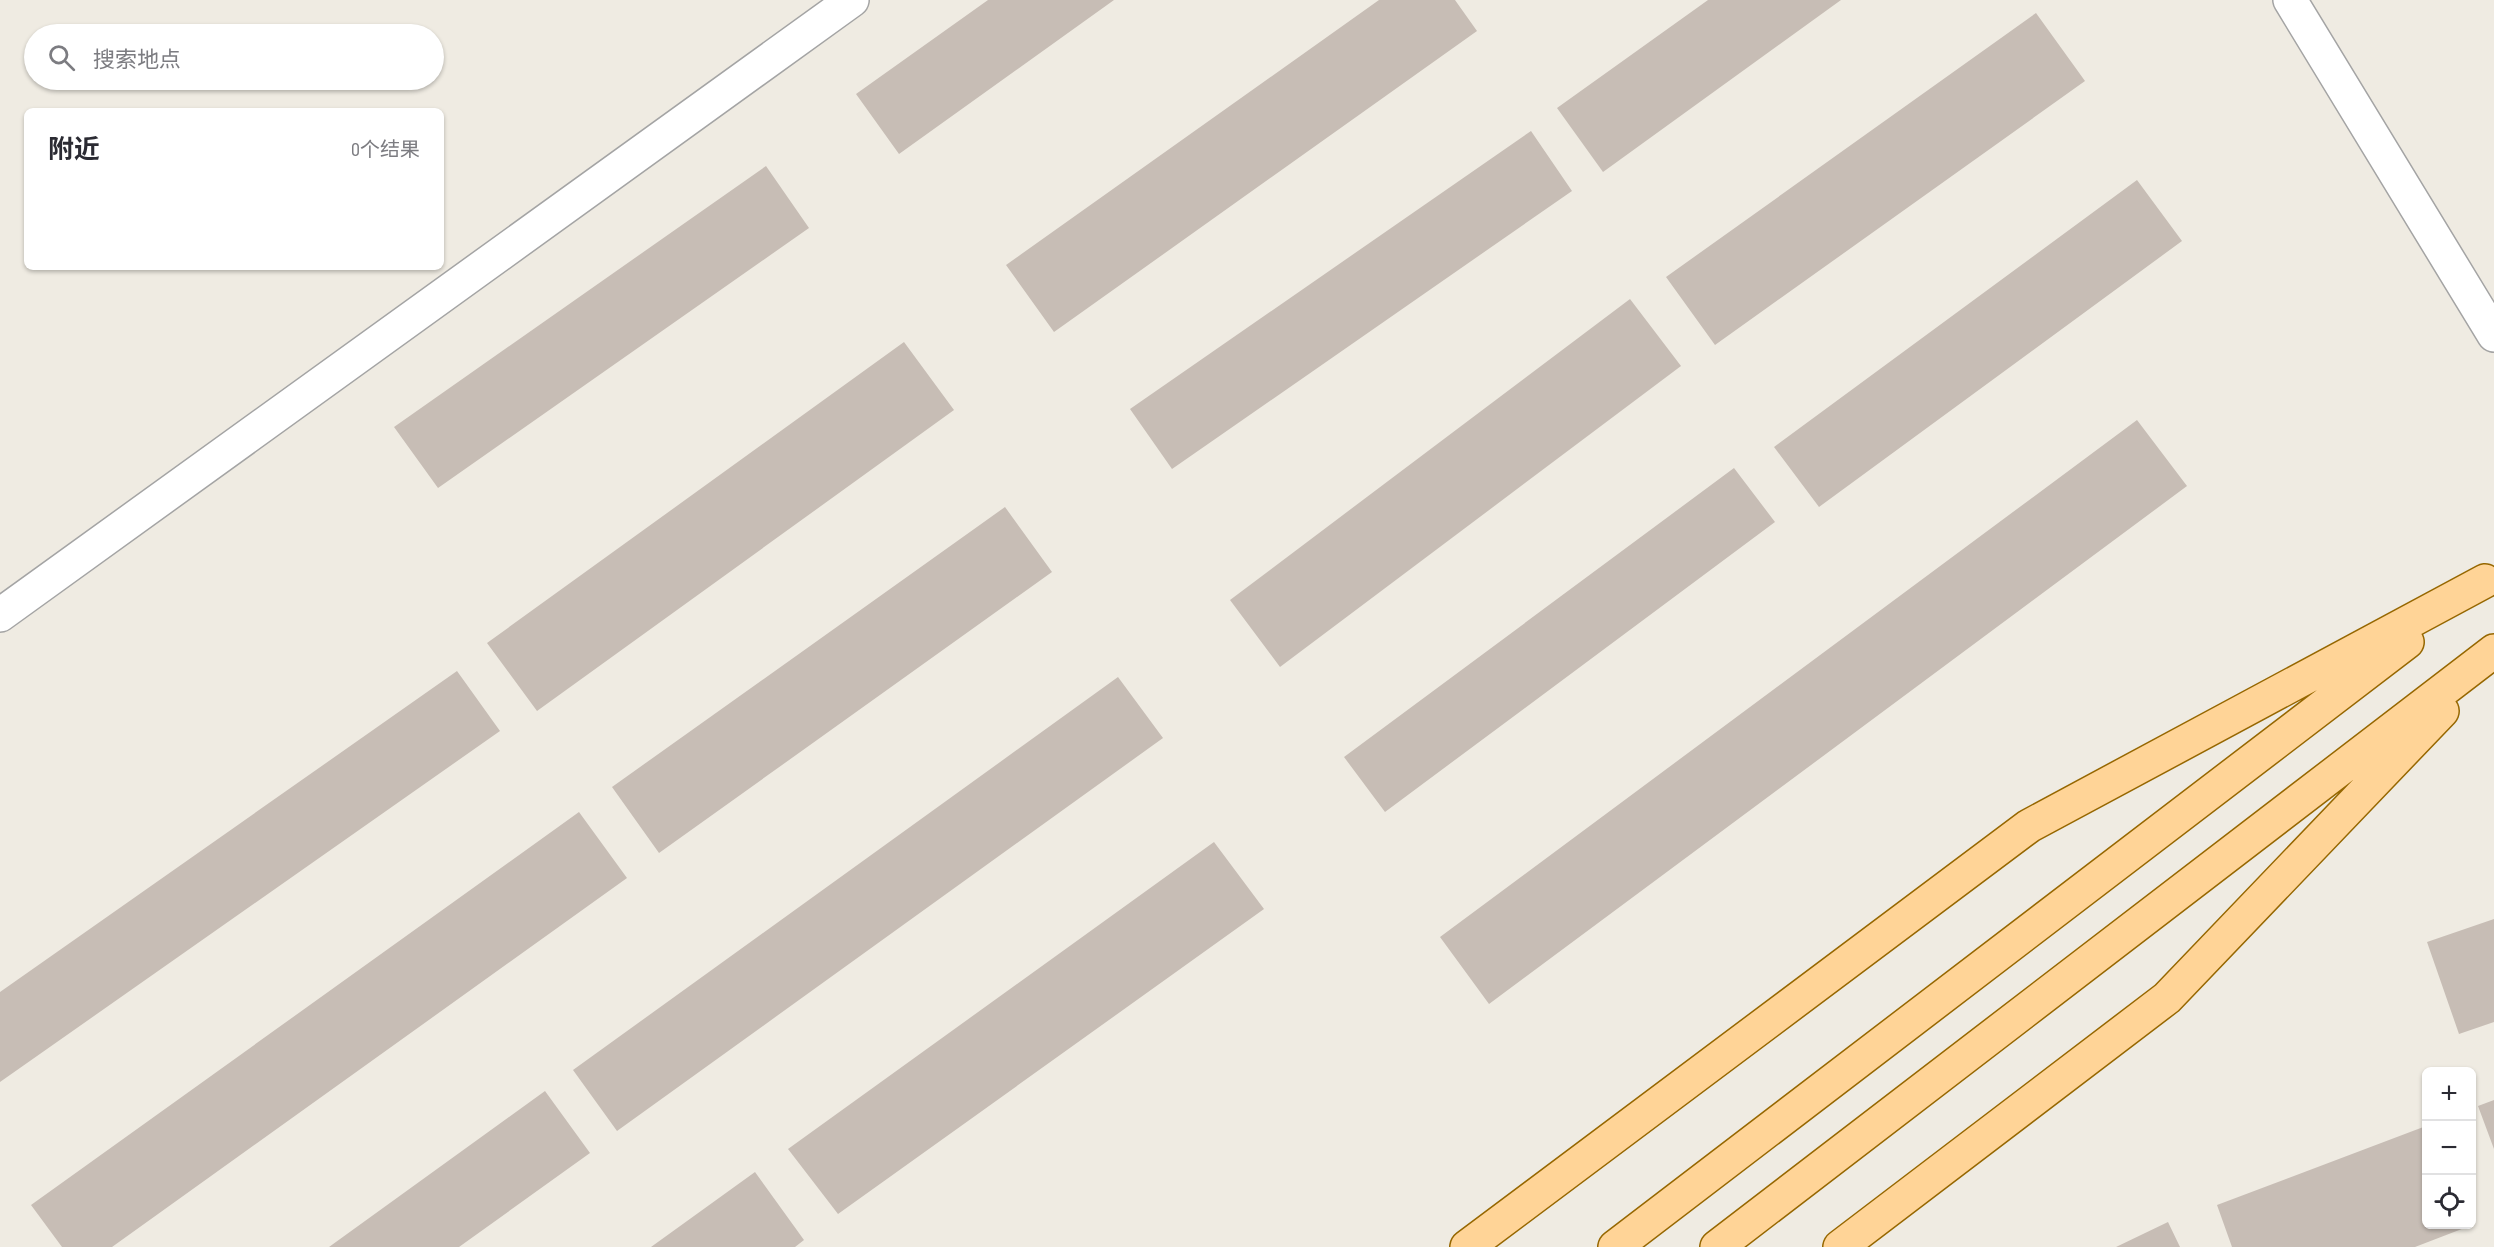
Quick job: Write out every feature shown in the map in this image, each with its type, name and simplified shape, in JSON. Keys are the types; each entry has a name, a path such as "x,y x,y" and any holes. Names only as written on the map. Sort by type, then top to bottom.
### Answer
{"main road":[{"path":"1467,1247 2029,826 2490,578"},
{"path":"1615,1247 2490,578"},
{"path":"1717,1247 2494,651"},
{"path":"1840,1247 2167,998 2494,657"}],"street":[{"path":"0,615 852,0"},
{"path":"2290,0 2494,335"}],"building":[{"path":"988,0 1114,0 899,154 856,94"},
{"path":"1379,0 1455,0 1477,31 1054,332 1006,265"},
{"path":"1708,0 1841,0 1603,172 1557,108"},
{"path":"2036,13 2085,81 1715,345 1666,277"},
{"path":"1531,131 1572,191 1172,469 1130,409"},
{"path":"766,166 809,228 438,488 394,427"},
{"path":"2137,180 2182,241 1819,507 1774,447"},
{"path":"1630,299 1681,366 1280,667 1230,600"},
{"path":"904,342 954,410 537,711 487,643"},
{"path":"2137,420 2187,486 1489,1004 1440,937"},
{"path":"1734,468 1775,522 1385,812 1344,757"},
{"path":"1005,507 1052,572 659,853 612,787"},
{"path":"457,671 500,731 0,1082 0,992"},
{"path":"1118,677 1163,738 617,1131 573,1070"},
{"path":"579,812 627,878 112,1247 62,1247 31,1205"},
{"path":"1214,842 1264,909 838,1214 788,1149"},
{"path":"2494,919 2494,1022 2459,1034 2427,942"},
{"path":"545,1091 590,1153 459,1247 329,1247"},
{"path":"2494,1100 2494,1149 2478,1106"},
{"path":"2422,1128 2422,1229 2462,1229 2415,1247 2232,1247 2217,1205"},
{"path":"755,1172 804,1240 795,1247 651,1247"},
{"path":"2168,1222 2180,1247 2116,1247"}]}
